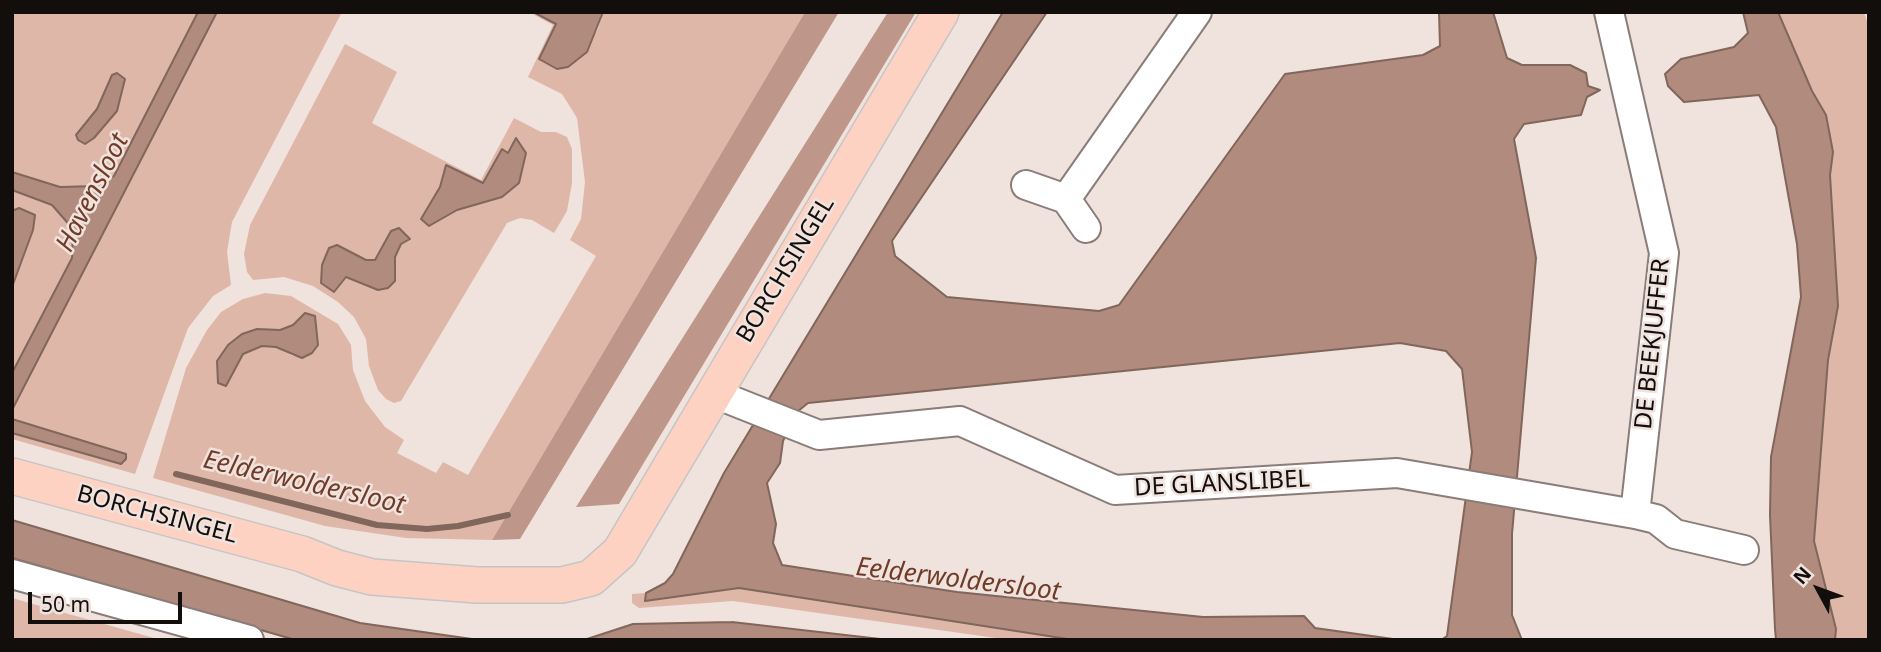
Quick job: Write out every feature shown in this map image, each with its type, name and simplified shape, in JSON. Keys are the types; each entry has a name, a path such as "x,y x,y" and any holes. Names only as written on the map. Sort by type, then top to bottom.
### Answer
{"main road":[{"name":"BORCHSINGEL","path":"12,476 302,554 337,568 399,580 477,585 580,583 601,572 620,552 940,12"}],"street":[{"path":"1066,199 1197,12"},
{"name":"DE BEEKJUFFER","path":"1609,12 1664,253 1635,514"},
{"path":"1026,185 1066,199 1086,228"},
{"name":"DE GLANSLIBEL","path":"713,393 819,435 960,421 1115,490 1397,473 1635,514 1656,519 1675,534 1744,550"},
{"path":"12,574 249,640"}],"shaded area":[{"path":"12,12 198,12 114,176 97,186 60,187 12,172","holes":["112,75 104,128 85,144"]},
{"path":"217,12 342,12 232,222 227,252 231,285 213,296 188,328 135,474 12,439 12,433 121,464 126,454 13,421 12,410"},
{"path":"529,12 556,24 557,69 579,60 598,29 603,12 805,12 492,540 406,538 325,526 153,478 186,368 207,330 221,312 243,299 265,293 291,296 338,324 351,345 353,370 365,401 385,427 404,440 397,453 436,473 443,462 468,475 596,256 570,240 581,219 585,182 577,118 562,94 528,77 553,25","holes":["305,313 293,356 276,347 262,346 243,354 226,385 228,345 242,334 257,329 280,330 292,325"]},
{"path":"805,12 839,12 520,539 492,540"},
{"path":"888,12 916,12 619,504 576,507"},
{"path":"1778,12 1864,12 1869,27 1869,640 1835,640 1836,629 1814,541 1828,360 1838,306 1830,175 1833,152 1826,115 1812,91"},
{"path":"345,44 397,72 372,123 481,180 514,118 541,132 556,132 567,137 572,149 572,183 567,211 554,233 532,220 520,218 507,223 401,401 394,403 378,390 369,366 366,339 354,317 338,302 313,286 284,277 253,280 247,272 244,254 250,225","holes":["516,139 526,153 502,197 457,210 429,226 422,219 440,187 446,165 483,183 502,149 508,153","385,241 401,244 395,257 396,270 367,286 345,277 334,292 337,245 366,260 375,260"]},
{"path":"12,190 52,205 73,229 72,258 12,373 12,287 33,230 19,208 12,211"},
{"path":"739,588 1074,640 1010,640 733,601 639,608 632,603 632,594 646,593 645,601"},
{"path":"12,598 161,640 12,640"}],"water":[{"name":"Havensloot","path":"198,12 217,12 12,410 12,373 72,258 73,229 52,205 12,190 12,172 60,187 97,186 114,176"},
{"path":"533,12 603,12 587,52 568,67 557,69 539,59 556,24"},
{"path":"1003,12 1047,12 892,241 895,256 947,297 1099,311 1119,305 1285,74 1423,55 1440,46 1439,12 1493,12 1507,58 1522,65 1570,65 1586,73 1588,86 1600,90 1587,97 1581,115 1524,124 1514,139 1536,258 1512,534 1512,615 1522,640 1441,640 1447,636 1472,452 1462,369 1446,351 1400,343 808,403 797,412 783,441 780,463 767,483 776,524 773,543 782,565 957,592 1203,617 1304,616 1315,628 1400,640 1074,640 739,588 645,601 646,593 665,583 673,574 724,473"},
{"path":"1743,12 1778,12 1812,91 1826,115 1833,152 1830,175 1838,306 1828,360 1814,541 1836,629 1835,640 1776,640 1770,515 1771,457 1801,297 1797,244 1776,127 1759,95 1684,102 1668,86 1665,74 1681,59 1734,47 1748,33"},
{"path":"117,73 125,79 117,111 94,138 85,144 78,140 76,135 97,109 112,75"},
{"path":"516,138 526,153 519,183 502,197 457,210 429,226 421,219 440,187 446,165 483,183 502,149 508,153"},
{"path":"19,208 35,215 33,230 12,287 12,211"},
{"path":"399,228 410,239 401,244 395,257 395,281 388,288 378,290 346,277 334,292 321,283 322,265 329,248 337,245 366,260 375,260 391,231"},
{"path":"305,313 315,316 318,345 312,353 302,358 276,347 262,346 243,354 226,386 218,383 217,361 228,345 242,334 257,329 280,330 293,325"},
{"path":"12,419 126,454 126,459 121,464 12,433"},
{"path":"12,520 360,623 472,639 509,640 292,639 12,558"},
{"path":"732,622 889,640 572,640 587,639 633,624"}],"waterway":[{"name":"Eelderwoldersloot","path":"176,474 377,525 427,529 458,526 508,515"}]}
